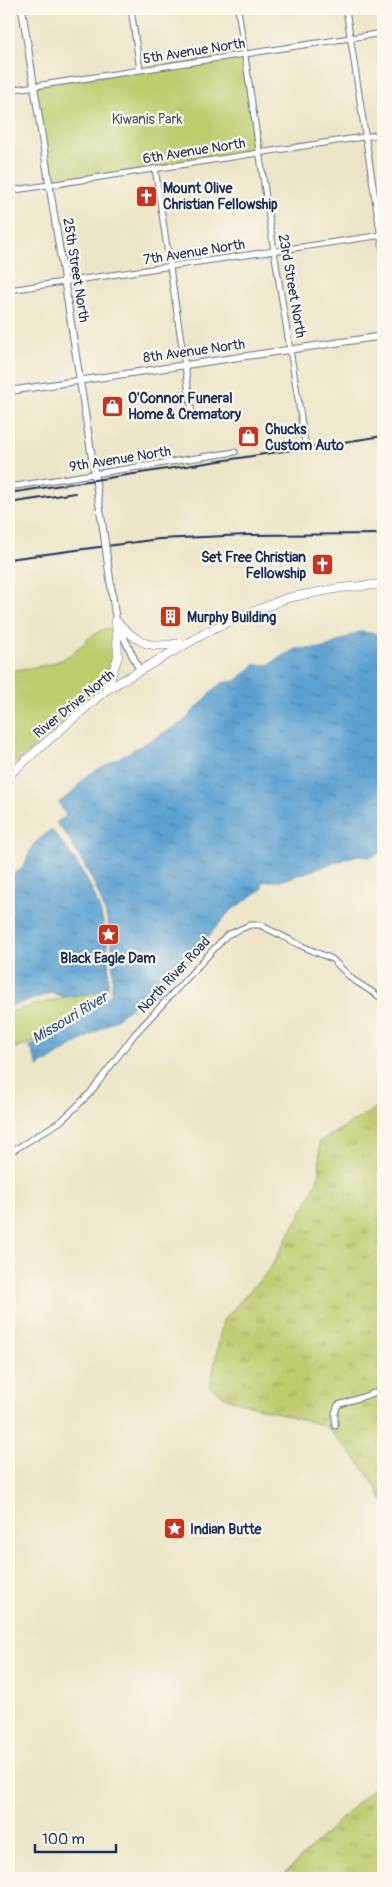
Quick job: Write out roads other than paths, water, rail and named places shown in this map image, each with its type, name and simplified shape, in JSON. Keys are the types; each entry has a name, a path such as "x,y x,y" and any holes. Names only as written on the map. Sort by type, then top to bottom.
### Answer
{"main road":[{"name":"River Drive North","path":"9,774 106,690 186,642 238,616 287,598 340,588 383,584"},
{"path":"116,621 130,635 152,646 161,647 186,642"},
{"path":"106,690 118,657 116,621"}],"street":[{"name":"25th Street North","path":"22,9 95,474 116,621"},
{"path":"131,9 140,70"},
{"name":"23rd Street North","path":"238,9 306,448"},
{"path":"346,9 367,136 383,251"},
{"name":"5th Avenue North","path":"9,90 383,33"},
{"name":"6th Avenue North","path":"9,190 383,134"},
{"path":"155,168 192,413"},
{"name":"7th Avenue North","path":"9,290 382,235"},
{"name":"8th Avenue North","path":"9,391 383,336"},
{"name":"9th Avenue North","path":"9,487 235,452"},
{"path":"116,621 139,669"},
{"name":"North River Road","path":"9,1153 61,1121 91,1092 138,1030 227,934 236,929 260,925 272,930 332,959 352,980 383,999"},
{"path":"335,1426 335,1413 338,1405 383,1390"}],"water":[{"path":"359,632 383,634 383,852 369,857 357,855 280,881 265,881 261,884 263,888 229,912 173,979 151,999 147,995 139,996 138,1002 115,1020 38,1067 30,1046 46,1042 111,994 113,973 113,953 106,916 92,880 72,845 73,843 56,823 66,816 59,802 71,794 86,776 182,723 221,683 236,681 254,665 268,665 295,649 324,648"},
{"path":"51,829 79,866 97,902 107,941 108,988 103,992 65,997 51,993 9,1007 9,882 13,874 22,869 33,845"}],"railway":[{"path":"9,493 383,436"},
{"path":"9,503 75,493"},
{"path":"9,559 159,539 247,535 383,534"}],"place":[{"name":"Mount Olive Christian Fellowship","path":"147,196"},
{"name":"O'Connor Funeral Home & Crematory","path":"112,406"},
{"name":"Chucks Custom Auto","path":"249,437"},
{"name":"Set Free Christian Fellowship","path":"322,565"},
{"name":"Murphy Building","path":"171,617"},
{"name":"Black Eagle Dam","path":"108,935"},
{"name":"Indian Butte","path":"174,1529"}],"park label":[{"name":"Kiwanis Park","path":"147,119"}],"water label":[{"name":"Missouri River","path":"70,1018"}]}
